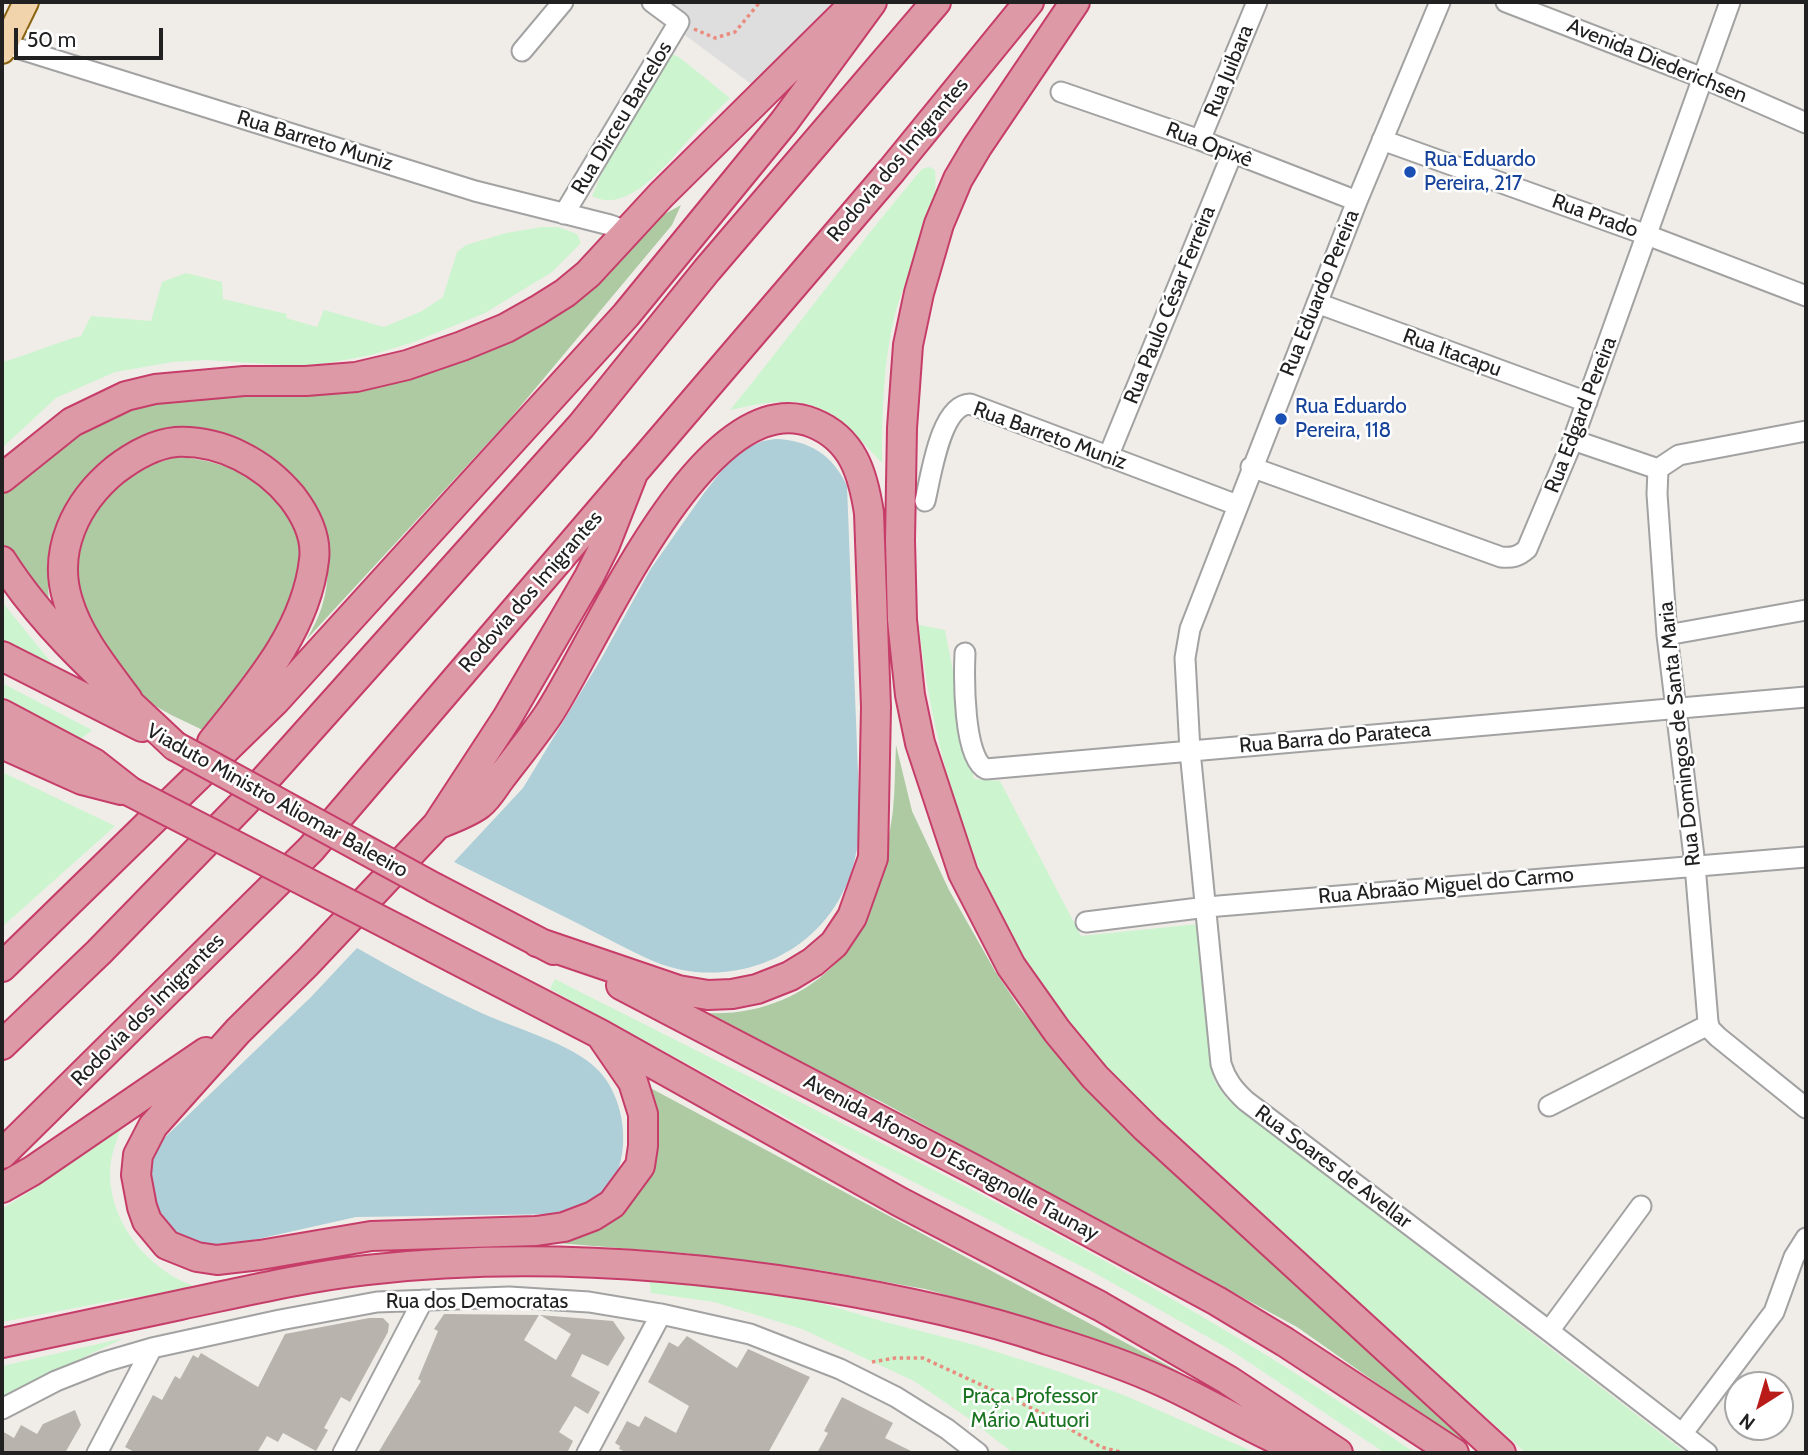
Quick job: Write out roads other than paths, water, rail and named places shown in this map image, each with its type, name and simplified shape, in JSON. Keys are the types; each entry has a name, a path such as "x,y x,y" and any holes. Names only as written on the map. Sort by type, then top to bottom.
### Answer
{"highway":[{"path":"2,478 72,422 126,396 155,389 244,380 306,381 356,377 407,365 506,328 565,293 588,274 626,231 857,2"},
{"path":"2,967 275,701 626,315 783,122 872,2"},
{"path":"2,1045 99,952 244,803 581,426 706,270 936,2"},
{"name":"Rodovia dos Imigrantes","path":"2,1154 311,849 892,170 1029,2"},
{"path":"1075,2 958,179 939,223 919,293 908,345 902,428 902,620 910,695 920,743 958,860 974,895 1011,966 1057,1031 1095,1077 1146,1128 1501,1453"},
{"path":"437,825 481,804 548,714 660,521 688,484 726,444 749,428 778,418 801,418 825,428 847,448 864,478 869,513 876,769 873,858 852,917 834,944 813,962 757,989 732,994 708,995 678,990 537,942"},
{"path":"128,709 89,644 68,601 63,580 64,552 71,526 79,510 93,491 131,457 174,442 197,443 253,462 279,481 299,507 311,529 315,557 307,595 290,634 255,689 207,748 189,785"},
{"path":"600,1034 633,1082 643,1114 643,1146 640,1167 627,1186 612,1204 593,1216 564,1227 536,1231 371,1236 217,1260 181,1252 167,1245 147,1221 136,1175 138,1155 153,1126 237,1031 307,963 437,825 507,718 589,577 635,471"},
{"path":"2,561 16,584 45,619 128,709"},
{"path":"2,656 128,709"},
{"name":"Viaduto Ministro Aliomar Baleeiro","path":"128,709 176,746 435,888"},
{"path":"2,714 88,771 600,1034 900,1202 1100,1306 1228,1380 1338,1453"},
{"path":"2,744 88,771"},
{"name":"Avenida Afonso D'Escragnolle Taunay","path":"435,888 973,1169 1217,1301 1297,1349 1454,1453"},
{"path":"2,954 26,930 51,921"},
{"path":"2,1188 32,1171 237,1031"},
{"path":"2,1343 249,1290 366,1270 474,1262 572,1261 672,1266 751,1275 875,1295 985,1320 1108,1360 1162,1382 1283,1444 1308,1453"}],"main road":[{"path":"3,48 26,2"}],"street":[{"path":"522,51 563,2"},
{"name":"Rua Dirceu Barcelos","path":"564,214 679,22 652,2"},
{"name":"Rua Juibara","path":"1200,140 1257,2"},
{"name":"Rua Eduardo Pereira","path":"1190,751 1185,658 1190,629 1357,201 1440,2"},
{"name":"Avenida Diederichsen","path":"1506,2 1703,78 1806,123"},
{"name":"Rua Edgard Pereira","path":"1251,467 1501,557 1512,558 1520,555 1532,541 1573,440 1731,2"},
{"name":"Rua Barreto Muniz","path":"3,48 475,191 626,231"},
{"name":"Rua Opixê","path":"1061,92 1200,140 1357,201"},
{"name":"Rua Prado","path":"1382,140 1647,235 1806,296"},
{"name":"Rua Paulo César Ferreira","path":"1108,457 1232,154"},
{"name":"Rua Itacapu","path":"1317,303 1587,402"},
{"name":"Rua Barreto Muniz","path":"925,501 943,431 953,412 964,404 978,406 1237,505"},
{"path":"1573,440 1658,469 1679,455 1806,431"},
{"name":"Rua Domingos de Santa Maria","path":"1658,469 1657,494 1667,635 1695,865 1708,1025"},
{"path":"1667,635 1806,610"},
{"name":"Rua Barra do Parateca","path":"965,653 964,691 973,750 981,767 991,769 1806,697"},
{"name":"Rua Soares de Avellar","path":"1190,751 1219,1052 1224,1077 1232,1088 1245,1101 1707,1453"},
{"name":"Rua Abraão Miguel do Carmo","path":"1086,922 1207,907 1806,857"},
{"path":"1549,1106 1708,1025 1718,1037 1806,1108"},
{"path":"1549,1331 1641,1206"},
{"path":"1682,1434 1774,1312 1794,1257 1806,1238"},
{"name":"Rua dos Democratas","path":"2,1409 56,1381 104,1362 152,1348 331,1310 377,1303 509,1297 589,1302 661,1314 750,1334 799,1351 896,1397 947,1429 978,1453"},
{"path":"343,1453 423,1300"},
{"path":"587,1453 661,1314"},
{"path":"97,1453 152,1348"}],"water":[{"path":"775,439 799,442 818,451 835,466 847,486 860,825 858,841 846,887 830,913 808,937 773,959 754,966 734,971 693,972 644,957 454,862 523,788 601,659 650,570 704,493 740,451"},
{"path":"357,948 475,1010 573,1052 599,1071 615,1096 623,1136 617,1172 604,1191 585,1204 560,1214 356,1217 218,1248 196,1243 177,1234 161,1215 153,1192 152,1167 158,1144 311,997"}],"place":[{"name":"Rua Eduardo Pereira, 217","path":"1410,172"},
{"name":"Rua Eduardo Pereira, 118","path":"1281,419"}],"park label":[{"name":"Praça Professor Mário Autuori","path":"1030,1409"}]}
